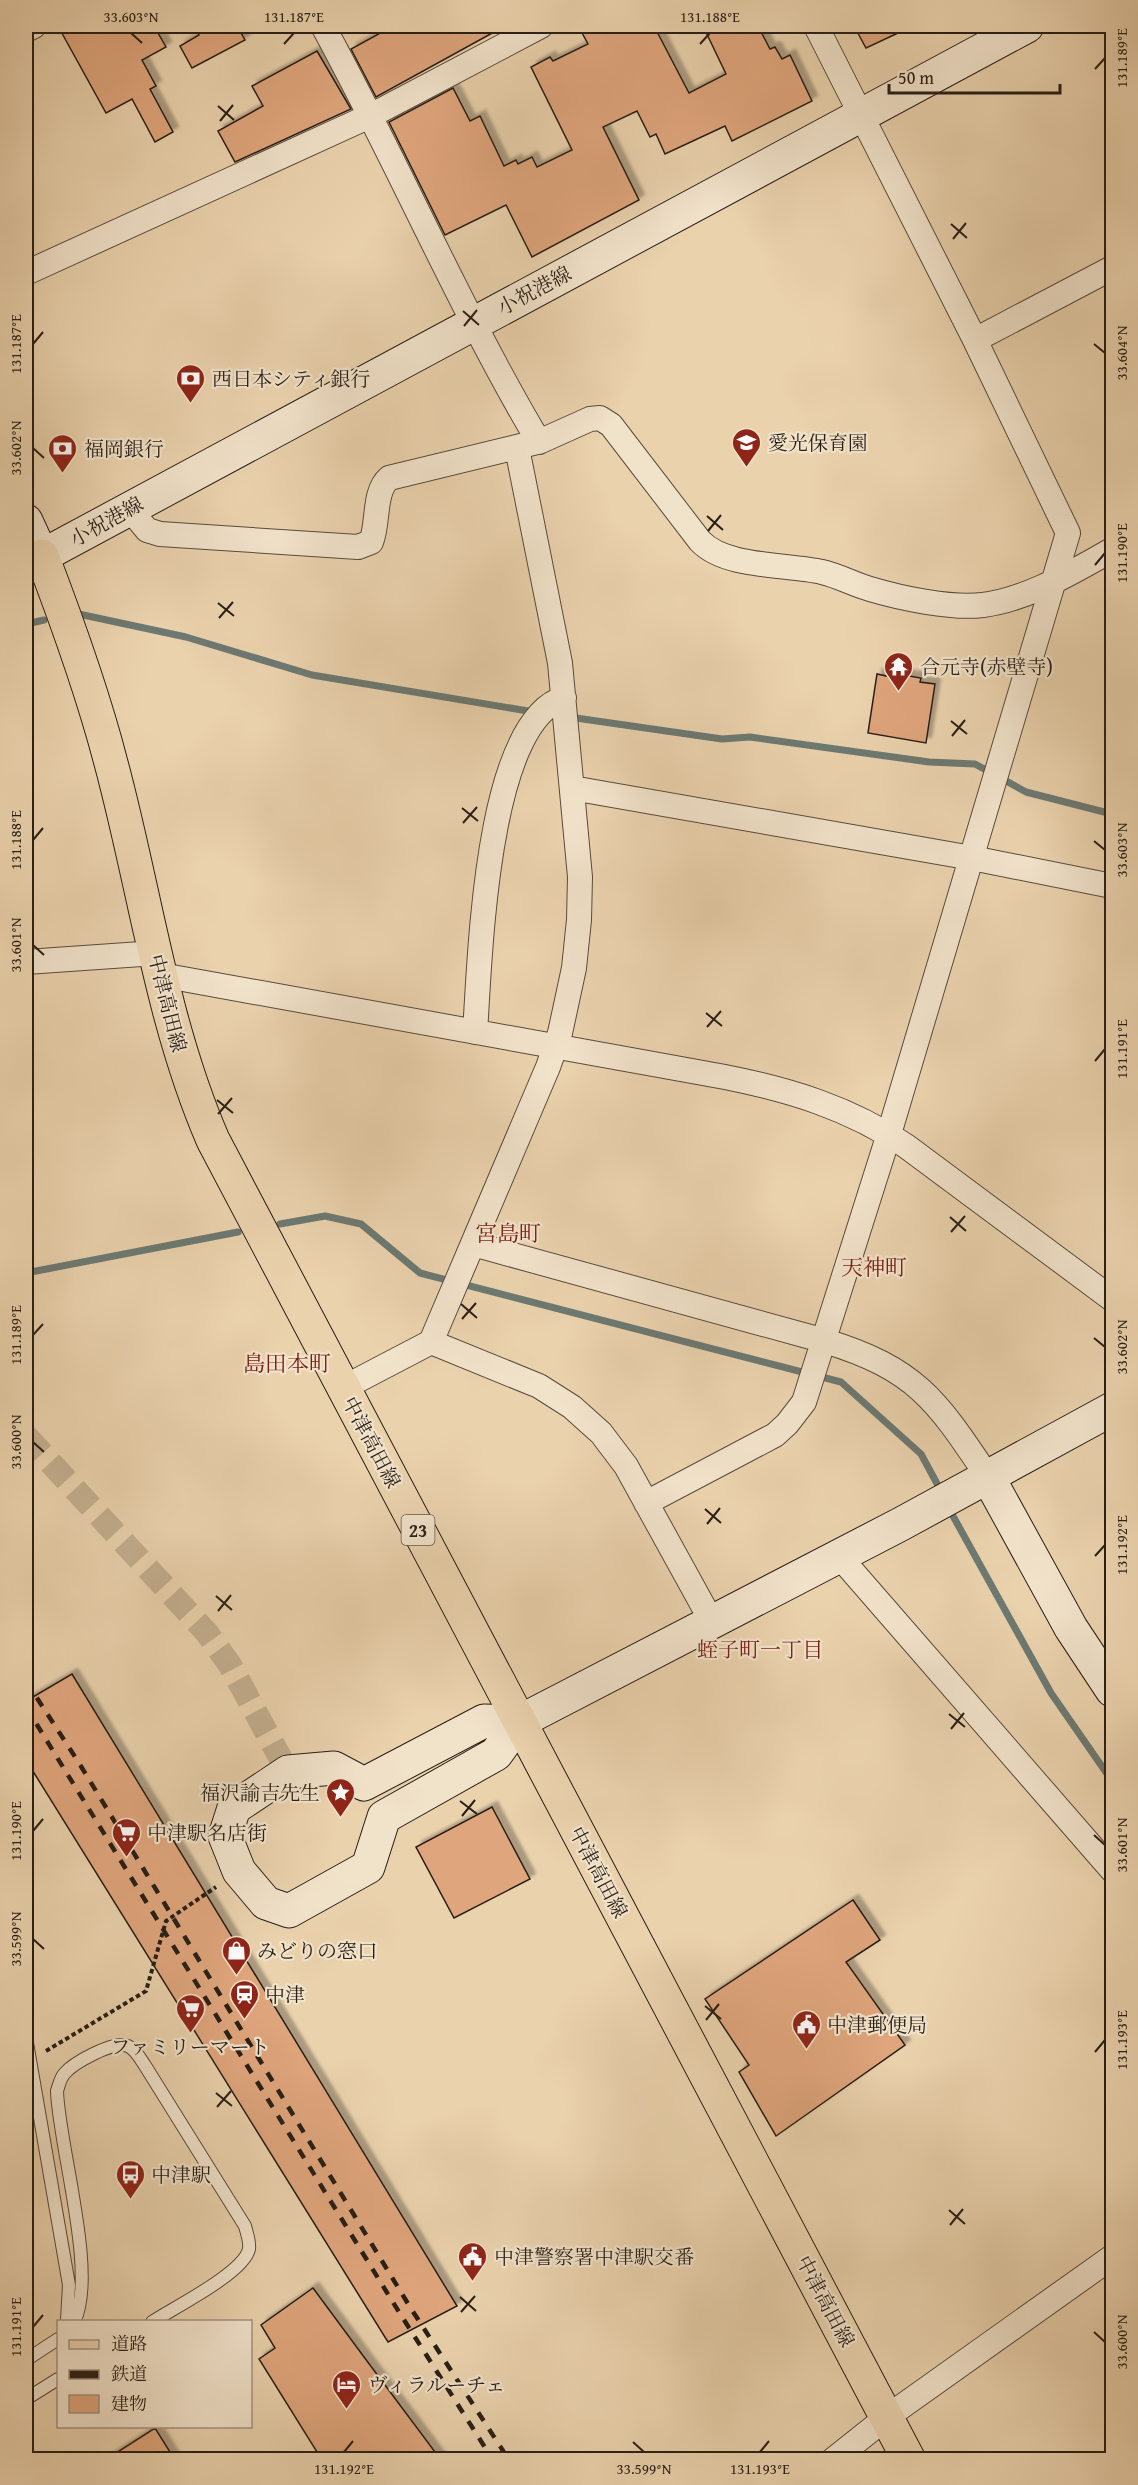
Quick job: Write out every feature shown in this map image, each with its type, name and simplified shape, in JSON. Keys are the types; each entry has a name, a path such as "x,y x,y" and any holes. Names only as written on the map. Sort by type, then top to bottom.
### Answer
{"main road":[{"name":"小祝港線","path":"34,561 1027,26"},
{"path":"26,520 34,561"},
{"name":"中津高田線","path":"34,561 78,653 111,763 181,1057 213,1140 909,2460"},
{"path":"519,1722 484,1721 364,1784 334,1768 288,1772 234,1808 225,1836 240,1871 266,1903 289,1911 368,1867 384,1817 496,1754 519,1722 839,1556 1113,1409"},
{"path":"988,1477 1071,1628 1113,1690"}],"street":[{"path":"26,30 33,26"},
{"path":"323,26 372,115 474,322 528,445 564,698 580,877 579,920 570,988 555,1047 431,1342 343,1388"},
{"path":"26,273 372,115 541,26"},
{"path":"646,1503 763,1442 788,1424 804,1401 825,1341 889,1134 1068,533 975,340 859,115 816,26"},
{"path":"975,340 1113,268"},
{"path":"129,508 147,530 160,534 358,547 371,542 376,528 381,492 389,478 528,445 590,419 606,421 706,548 723,556 821,572 884,593 960,605 998,603 1035,590 1113,550"},
{"path":"475,1032 487,868 498,810 526,736 542,713 564,698"},
{"path":"572,788 972,858 1113,886"},
{"path":"26,962 158,964 475,1032 725,1077 787,1091 829,1104 889,1134 1113,1299"},
{"path":"473,1244 825,1341 887,1365 927,1394 955,1427 988,1477"},
{"path":"431,1342 519,1377 572,1407 615,1449 712,1622"},
{"path":"839,1556 1113,1870"},
{"path":"833,2460 887,2417 1113,2257"}],"lane":[{"path":"26,2037 69,2285 70,2310 68,2320"},
{"path":"74,2320 80,2293 81,2261 57,2091 64,2074 71,2068 101,2050 123,2045 130,2047 144,2064 245,2226 249,2240 249,2252 234,2270 155,2320"},
{"path":"26,2360 57,2340"},
{"path":"26,2399 57,2380"}],"path":[{"path":"44,2053 146,1991 166,1921 240,1871"}],"building":[{"path":"58,26 154,26 166,47 142,60 156,86 150,89 173,132 155,142 132,99 106,113"},
{"path":"194,26 237,26 245,40 192,68 180,46 199,35"},
{"path":"393,26 505,26 376,97 351,49"},
{"path":"593,26 654,26 689,93 726,74 703,26 758,26 770,49 775,47 782,59 790,55 812,101 732,141 725,126 665,154 656,134 650,137 637,111 603,127 639,200 532,257 506,205 445,235 389,122 453,88 470,121 480,116 504,166 516,160 518,164 532,157 537,167 572,150 531,67 550,57 553,61 588,44 581,31"},
{"path":"854,26 913,26 866,48"},
{"path":"317,51 351,109 235,162 218,131 263,106 252,86"},
{"path":"892,673 921,678 920,682 935,684 926,743 868,733 877,674 891,677"},
{"path":"72,1674 457,2306 388,2342 26,1760 26,1701"},
{"path":"492,1807 530,1879 454,1918 416,1847"},
{"path":"853,1900 880,1940 846,1962 905,2045 776,2136 739,2072 749,2065 705,1999"},
{"name":"ヴィラルーチェ","path":"313,2288 441,2460 322,2460 259,2359 275,2348 261,2325"},
{"path":"155,2428 175,2460 105,2460"}],"waterway":[{"path":"74,613 186,637 312,675 534,712"},
{"path":"26,624 44,620"},
{"path":"569,717 722,739 750,737 929,762 975,764 1026,792 1112,814"},
{"path":"280,1224 325,1216 361,1224 420,1273 841,1382 921,1454 941,1491"},
{"path":"26,1273 238,1232"},
{"path":"948,1507 1051,1693 1112,1781"}],"tunnel":[{"path":"26,1436 207,1633 230,1665 288,1772"}],"railway":[{"path":"26,1681 79,1763 410,2307 509,2460"},
{"path":"26,1707 399,2312 493,2460"}],"place":[{"name":"西日本シティ銀行","path":"191,404"},
{"name":"愛光保育園","path":"747,468"},
{"name":"福岡銀行","path":"63,474"},
{"name":"合元寺(赤壁寺)","path":"899,692"},
{"name":"福沢諭吉先生","path":"341,1818"},
{"name":"中津駅名店街","path":"126,1858"},
{"name":"みどりの窓口","path":"236,1976"},
{"name":"中津","path":"244,2020"},
{"name":"ファミリーマート","path":"190,2034"},
{"name":"中津郵便局","path":"806,2050"},
{"name":"中津駅","path":"130,2200"},
{"name":"中津警察署中津駅交番","path":"473,2282"},
{"name":"ヴィラルーチェ","path":"347,2410"}],"district":[{"name":"宮島町","path":"508,1233"},
{"name":"天神町","path":"874,1267"},
{"name":"島田本町","path":"287,1363"},
{"name":"蛭子町一丁目","path":"760,1649"}]}
